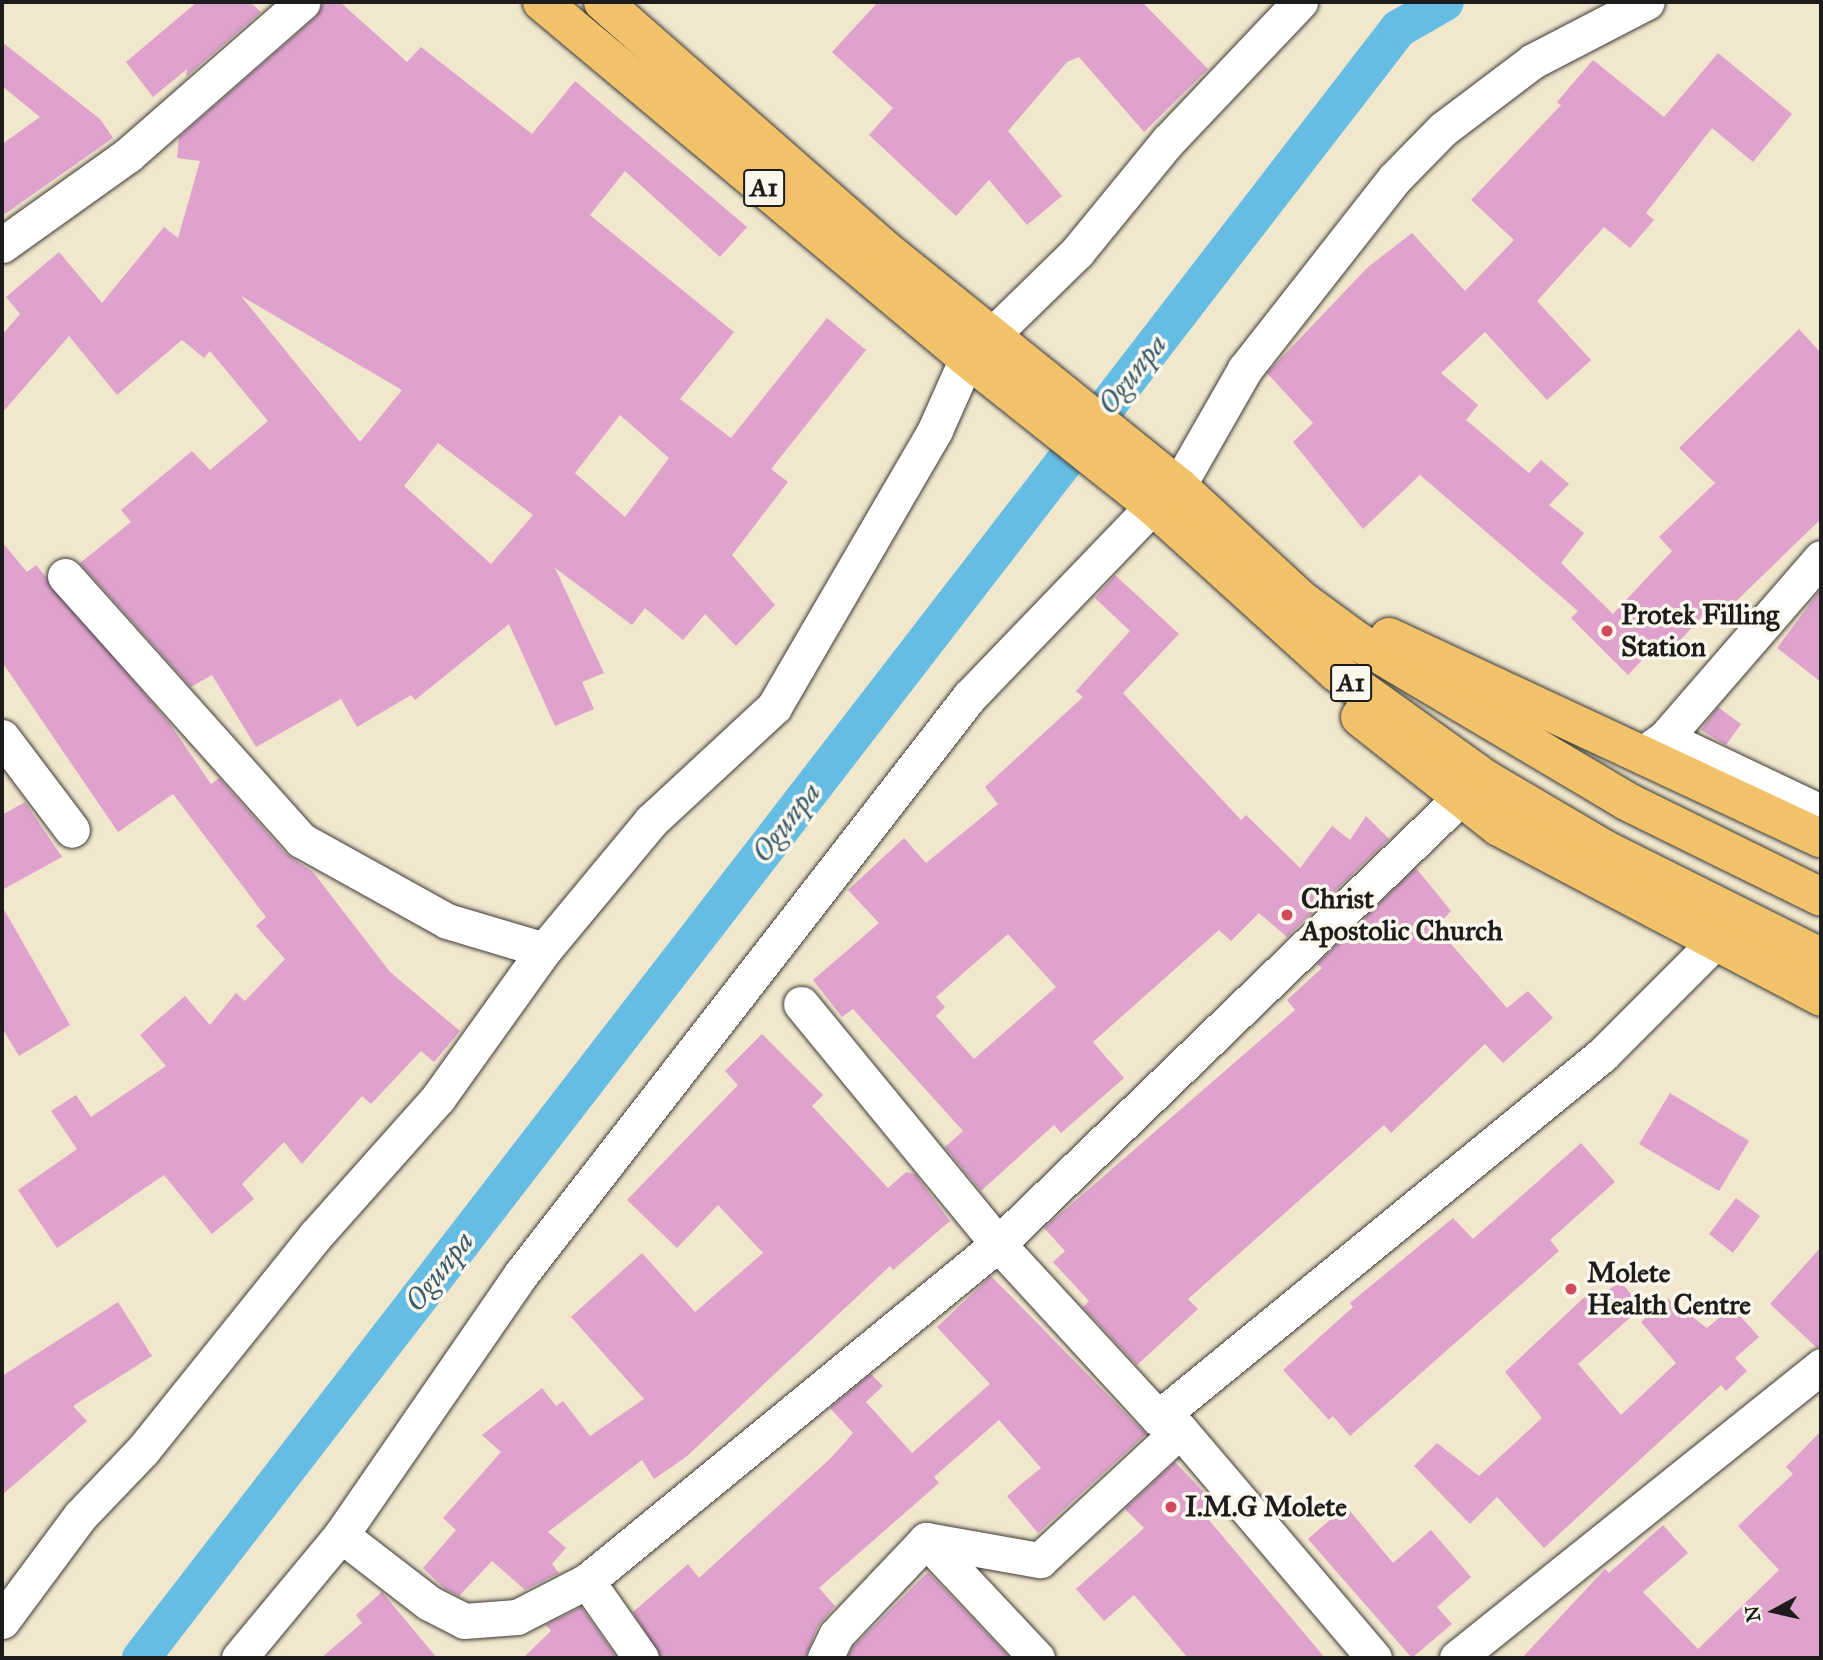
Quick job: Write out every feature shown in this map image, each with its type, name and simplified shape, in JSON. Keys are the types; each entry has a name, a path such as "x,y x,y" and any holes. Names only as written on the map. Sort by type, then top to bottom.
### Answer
{"highway":[{"name":"A1","path":"542,2 991,354 1151,485 1289,611 1487,780 1604,849 1821,957"},
{"name":"A1","path":"603,2 991,354"},
{"name":"A1","path":"1289,611 1357,640 1626,801 1821,897"},
{"path":"1289,611 1655,745 1821,838"},
{"path":"1289,611 1347,706 1458,800 1715,942 1821,996"}],"street":[{"path":"2,245 128,155 303,2"},
{"path":"2,1621 80,1516 143,1450 315,1236 438,1098 544,950 651,821 774,706 935,430 991,354 1168,141 1300,2"},
{"path":"239,1658 341,1535 521,1274 969,697 1151,485 1394,179 1443,128 1533,61 1647,2"},
{"path":"1821,558 1655,745 1821,812"},
{"path":"65,576 301,841 447,921 544,950"},
{"path":"2,737 72,830"},
{"path":"341,1535 429,1603 464,1621 517,1617 587,1581 998,1244 1458,800"},
{"path":"926,1540 1040,1560 1169,1424 1602,1055 1715,942"},
{"path":"801,1004 998,1244 1169,1424 1374,1658"},
{"path":"1457,1658 1821,1366"},
{"path":"825,1658 836,1635 926,1540"},
{"path":"926,1540 1037,1658"},
{"path":"587,1581 641,1658"}],"building":[{"path":"197,2 250,2 261,12 186,77 187,69 153,97 126,62"},
{"path":"323,2 340,2 407,62 421,47 532,134 575,81 747,227 720,257 625,171 590,215 734,332 680,399 731,438 827,318 866,350 771,469 788,482 732,555 775,605 736,646 705,614 683,640 645,608 632,625 555,568 604,673 582,682 594,709 555,726 509,624 415,700 411,695 357,727 341,699 256,747 212,675 191,687 80,563 131,522 121,510 192,451 210,470 268,421 210,351 204,358 182,340 117,395 69,336 2,413 2,335 20,314 6,297 59,252 102,303 164,227 178,238 200,161 177,158 179,137 316,17","holes":["241,296 402,390 360,442","620,415 669,458 625,517 575,473","438,443 533,515 491,564 404,486"]},
{"path":"878,2 1142,2 1208,69 1144,132 1079,57 1067,62 1008,131 1062,196 1027,225 989,180 956,216 869,135 893,108 832,52"},
{"path":"2,42 100,119 113,138 2,216 2,144 40,117 2,86"},
{"path":"1718,53 1792,114 1753,162 1712,128 1646,213 1654,220 1630,248 1604,227 1537,301 1591,360 1547,400 1485,332 1441,373 1478,405 1466,420 1529,473 1541,460 1569,484 1549,505 1584,533 1561,563 1613,614 1672,551 1659,537 1715,483 1679,448 1799,329 1821,353 1821,519 1728,609 1718,599 1676,645 1666,635 1628,675 1571,618 1578,611 1420,475 1363,529 1293,442 1313,423 1267,373 1368,267 1412,233 1465,291 1514,240 1471,200 1561,105 1557,102 1593,60 1664,117"},
{"path":"2,542 27,572 36,565 170,724 211,784 219,778 286,854 313,872 390,972 460,1031 434,1062 421,1051 371,1104 362,1096 302,1164 284,1142 242,1184 254,1199 212,1234 164,1175 57,1248 18,1190 77,1149 51,1111 76,1095 91,1117 166,1066 140,1035 185,996 210,1025 236,993 245,1001 285,959 256,926 266,917 173,794 118,832 2,662"},
{"path":"1115,575 1179,634 1123,693 1241,820 1246,815 1300,868 1332,826 1350,840 1366,816 1389,839 1287,937 1259,913 1231,941 1219,930 1093,1042 1124,1078 1061,1133 1054,1125 981,1191 945,1147 963,1131 853,1009 842,1017 813,980 879,923 848,890 904,838 926,863 998,804 985,787 1083,697 1076,691 1130,631 1095,598","holes":["1008,934 1056,987 974,1059 936,1016 945,1007 936,997"]},
{"path":"1821,589 1821,682 1777,648"},
{"path":"1718,707 1741,724 1726,745 1701,730"},
{"path":"25,802 62,857 2,890 2,815"},
{"path":"1416,868 1451,911 1436,927 1507,1008 1528,991 1553,1018 1503,1063 1485,1044 1391,1133 1384,1125 1188,1299 1198,1309 1137,1365 1083,1307 1089,1301 1053,1262 1065,1251 1044,1228 1295,1010 1287,1000 1322,968 1317,964"},
{"path":"2,906 70,1025 19,1056 2,1028"},
{"path":"762,1034 823,1095 812,1106 888,1188 906,1172 915,1174 950,1221 893,1270 890,1266 686,1457 654,1479 642,1460 548,1532 566,1548 552,1564 559,1573 525,1590 492,1561 459,1596 445,1589 423,1568 456,1530 443,1518 501,1452 482,1435 542,1388 556,1406 563,1401 590,1436 644,1399 571,1317 642,1253 695,1312 763,1253 718,1205 677,1248 627,1200 738,1085 725,1071"},
{"path":"1670,1093 1749,1141 1719,1191 1639,1144"},
{"path":"1581,1143 1615,1182 1550,1240 1559,1251 1350,1436 1333,1416 1329,1420 1283,1370 1353,1307 1350,1303 1453,1218 1473,1239"},
{"path":"1736,1198 1760,1216 1733,1253 1709,1234"},
{"path":"1821,1247 1821,1346 1816,1347 1770,1304"},
{"path":"991,1276 1146,1434 1038,1533 1007,1496 1041,1468 999,1420 934,1477 939,1483 819,1588 835,1606 818,1626 805,1658 661,1658 633,1612 688,1564 699,1578 832,1457 853,1433 830,1408 871,1374 883,1386 866,1402 912,1453 990,1384 937,1327"},
{"path":"1620,1281 1642,1307 1578,1364 1621,1415 1676,1363 1641,1322 1667,1298 1707,1328 1732,1307 1759,1337 1735,1358 1747,1371 1726,1391 1721,1385 1544,1548 1497,1497 1470,1524 1414,1466 1437,1443 1479,1476 1542,1418 1505,1372 1593,1289 1600,1297"},
{"path":"118,1302 152,1356 73,1406 87,1421 2,1495 2,1376"},
{"path":"1821,1431 1821,1658 1522,1658 1605,1569 1609,1573 1663,1525 1688,1553 1643,1592 1698,1649 1779,1570 1738,1526 1793,1474 1786,1467"},
{"path":"1175,1462 1220,1509 1209,1520 1325,1658 1188,1658 1134,1595 1104,1621 1076,1589 1144,1528 1125,1509"},
{"path":"1346,1506 1393,1563 1431,1530 1471,1577 1437,1607 1452,1624 1412,1658 1308,1539"},
{"path":"928,1572 1010,1658 847,1658 853,1647"},
{"path":"382,1592 437,1658 321,1658 362,1623 356,1615"},
{"path":"581,1607 617,1658 523,1658 551,1631 546,1625"}],"waterway":[{"name":"Ogunpa","path":"141,1658 1398,29 1445,2"}],"place":[{"name":"Protek Filling Station","path":"1607,631"},
{"name":"Christ Apostolic Church","path":"1287,915"},
{"name":"Molete Health Centre","path":"1571,1289"},
{"name":"I.M.G Molete","path":"1171,1507"}]}
